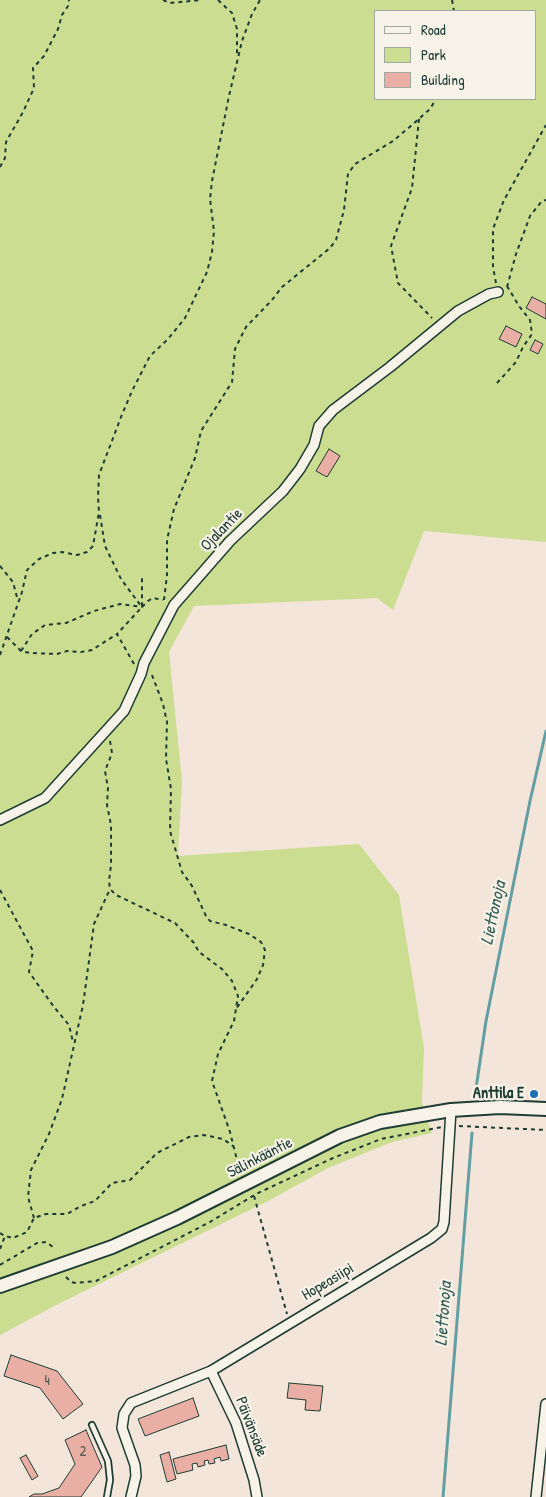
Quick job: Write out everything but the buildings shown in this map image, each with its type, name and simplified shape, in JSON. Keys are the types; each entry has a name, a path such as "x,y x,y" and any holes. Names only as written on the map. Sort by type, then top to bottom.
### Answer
{"street":[{"name":"Ojalantie","path":"0,820 45,798 124,711 144,663 174,605 230,541 283,491 300,469 314,445 319,426 333,410 390,367 458,311 489,294 498,292"},
{"name":"Sälinkääntie","path":"0,1286 112,1247 177,1218 340,1136 364,1127 380,1122 451,1110 500,1107 546,1110"},
{"name":"Hopeasiipi","path":"131,1497 136,1471 122,1428 124,1414 131,1403 211,1371 437,1234 442,1228 444,1222 451,1110"},
{"name":"Päivänsäde","path":"211,1371 236,1423 254,1480 257,1497"},
{"path":"536,1497 546,1404"}],"lane":[{"path":"92,1425 108,1461 110,1480 107,1497"}],"path":[{"path":"0,167 5,158 6,142 34,88 33,68 44,56 70,0"},
{"path":"163,0 170,3 201,0"},
{"path":"218,0 232,13 237,29 237,61"},
{"path":"142,607 121,579 104,546 98,497 99,475 132,391 150,356 168,339 185,318 207,272 212,252 214,231 210,199 212,181 228,96 242,41 252,14 260,0"},
{"path":"164,600 167,575 167,540 174,509 195,458 201,431 232,382 235,349 246,327 272,300 282,286 330,248 336,240 344,210 348,174 355,164 393,141 419,120 430,109 435,100"},
{"path":"419,120 412,188 391,246 398,283 440,326"},
{"path":"546,125 504,200 493,229 493,267 498,292 507,286 530,216 542,201 546,200"},
{"path":"497,383 516,362 532,334 530,320 507,286"},
{"path":"0,655 7,638 27,570 39,559 52,553 62,552 76,555 87,552 93,546 100,512"},
{"path":"0,566 13,582 18,601"},
{"path":"142,575 142,607"},
{"path":"7,638 21,650 30,653 57,654 67,651 81,652 92,650 117,634 153,598 164,600 174,605"},
{"path":"21,650 32,634 46,625 66,623 94,611 120,604 142,607"},
{"path":"117,634 131,661 141,674"},
{"path":"144,663 154,680 163,704 166,722 166,759 171,789 170,831 182,872 192,886 210,921 249,934 261,942 264,950 263,965 257,979 236,1009"},
{"path":"0,1233 13,1238 27,1232 34,1218 28,1197 31,1170 49,1134 62,1099 83,1005 94,924 110,889 111,825 107,805 108,788 105,771 112,753 108,730"},
{"path":"110,889 116,895 175,923 194,943 199,952 222,969 232,981 238,996 234,1021 218,1054 212,1081 240,1172 255,1195 287,1314"},
{"path":"0,890 33,951 29,972 69,1025 74,1044"},
{"path":"66,1277 71,1282 76,1283 96,1281 210,1222 255,1195 333,1158 381,1139 451,1126 546,1130"},
{"path":"34,1218 46,1214 67,1214 95,1201 112,1183 130,1180 157,1153 188,1137 204,1135 223,1139 233,1146"},
{"path":"0,1249 5,1236"},
{"path":"0,1265 37,1243 46,1242 53,1247"}],"green space":[{"path":"0,0 546,0 546,542 424,531 393,610 377,598 194,606 169,652 182,781 178,856 359,844 399,895 424,1048 422,1102 432,1133 392,1142 328,1168 268,1201 58,1304 0,1335"}],"waterway":[{"name":"Liettonoja","path":"474,1102 486,1021 546,731"},
{"name":"Liettonoja","path":"443,1497 472,1133"}],"place":[{"name":"Anttila E","path":"534,1094"}]}
